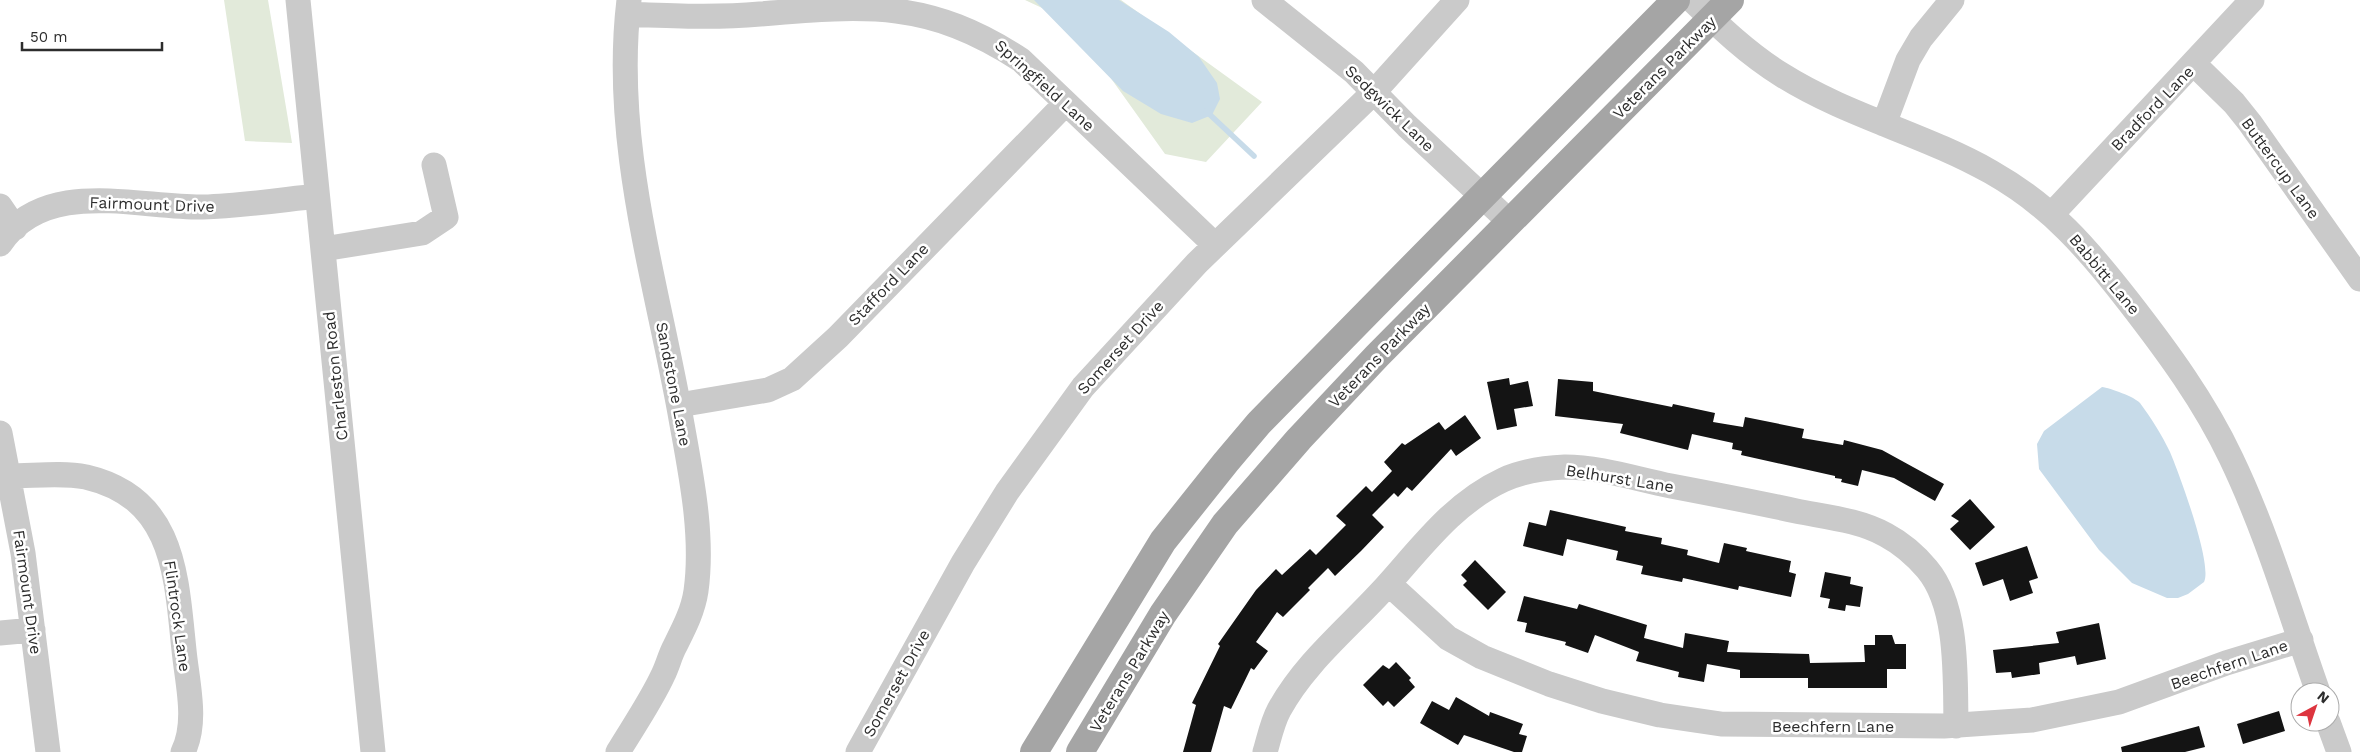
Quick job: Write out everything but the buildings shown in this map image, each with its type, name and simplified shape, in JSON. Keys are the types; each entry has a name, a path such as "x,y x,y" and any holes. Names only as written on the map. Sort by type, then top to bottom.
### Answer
{"main road":[{"path":"1034,752 1163,541 1226,462 1259,424 1676,0"},
{"name":"Veterans Parkway","path":"1080,752 1158,622 1226,524 1338,396 1730,0"}],"street":[{"name":"Charleston Road","path":"298,0 373,752"},
{"name":"Sedgwick Lane","path":"1264,0 1312,38 1374,92 1407,126 1510,222"},
{"name":"Somerset Drive","path":"858,752 963,563 1042,441 1105,360 1215,245 1374,92 1457,0"},
{"name":"Babbitt Lane","path":"1692,0 1744,48 1784,77 1831,102 1991,172 2052,214 2090,252 2175,362 2199,400 2230,456 2260,523 2315,682"},
{"path":"1884,124 1908,60 1921,38 1952,0"},
{"name":"Bradford Lane","path":"2052,214 2252,0"},
{"name":"Springfield Lane","path":"628,7 691,17 760,14 867,2 894,3 922,8 974,27 999,42 1043,80 1065,104 1215,245"},
{"name":"Sandstone Lane","path":"618,752 663,676 688,620 696,591 696,522 691,474 671,360 638,203 629,145 625,90 628,7"},
{"name":"Buttercup Lane","path":"2194,64 2250,122 2360,279"},
{"name":"Stafford Lane","path":"678,405 768,390 792,379 838,337 1065,104"},
{"path":"323,249 422,233 446,217 434,165"},
{"name":"Fairmount Drive","path":"8,236 39,211 60,204 83,200 179,206 223,206 317,196"},
{"path":"0,206 8,236"},
{"name":"Fairmount Drive","path":"0,433 10,476 33,630 48,752"},
{"name":"Belhurst Lane","path":"1264,752 1278,712 1291,691 1334,639 1388,584 1423,543 1475,496 1504,479 1534,470 1566,467 1598,471 1858,524 1886,535 1909,551 1928,571 1942,595 1949,623 1956,674 1956,726"},
{"name":"Flintrock Lane","path":"10,476 65,475 85,477 106,484 126,494 144,508 158,526 174,569 182,621 190,725 183,752"},
{"name":"Beechfern Lane","path":"1388,584 1448,638 1482,657 1566,690 1630,708 1721,724 1956,726 2032,720 2089,710 2176,683 2226,663 2301,640"},
{"path":"0,633 33,630"},
{"path":"2331,732 2338,752"}],"green space":[{"path":"224,0 268,0 292,143 245,141"},
{"path":"1025,0 1121,0 1262,102 1206,162 1165,154 1070,21"}],"water":[{"path":"1034,0 1119,0 1169,32 1199,57 1217,83 1220,99 1212,115 1192,123 1161,114 1123,91"},
{"path":"2102,387 2122,393 2140,403 2170,452 2180,479 2200,539 2205,572 2204,582 2188,594 2178,598 2167,598 2132,583 2099,550 2039,469 2037,444 2044,431"}],"waterway":[{"path":"1206,111 1254,156"}]}
